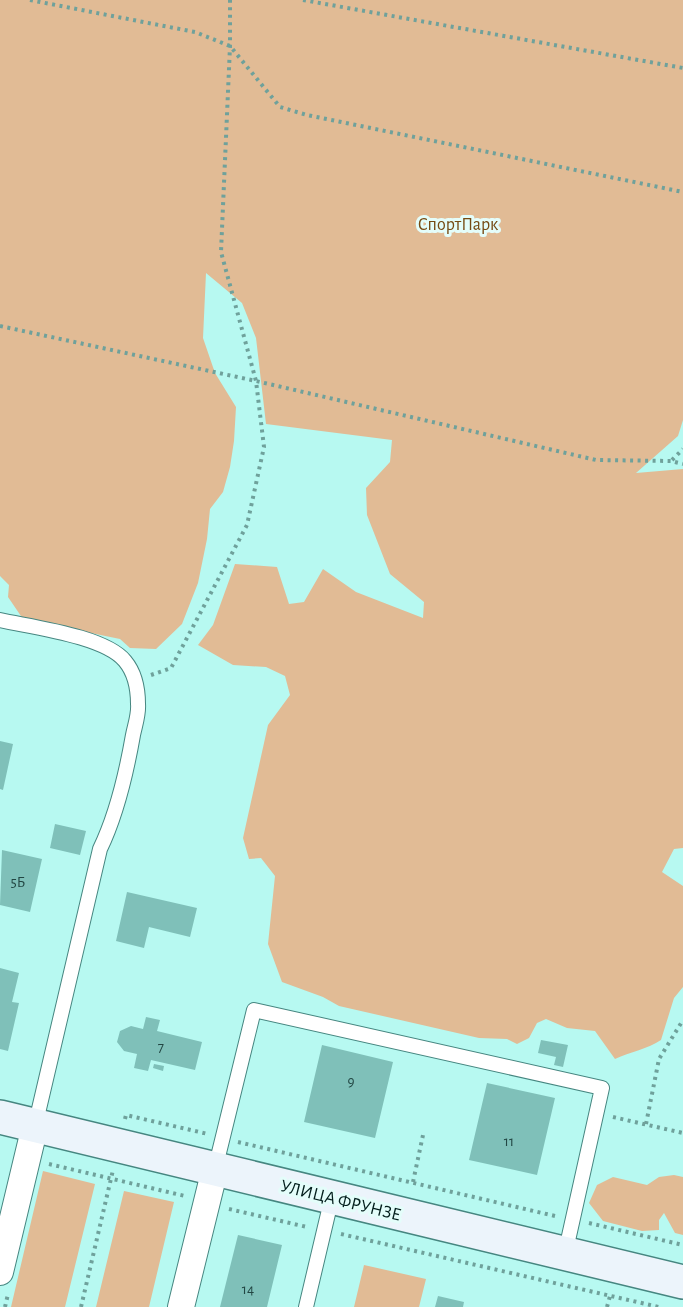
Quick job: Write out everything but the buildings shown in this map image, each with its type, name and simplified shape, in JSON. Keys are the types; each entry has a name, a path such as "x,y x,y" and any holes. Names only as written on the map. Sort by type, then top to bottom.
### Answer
{"street":[{"name":"УЛИЦА ФРУНЗЕ","path":"0,1117 683,1282"},
{"path":"5,1279 35,1126"},
{"path":"181,1307 215,1169"}],"lane":[{"path":"0,620 75,636 107,648 124,660 136,681 139,706 130,756 113,823 100,849 35,1126"},
{"path":"215,1169 254,1010 602,1088 565,1254"},
{"path":"306,1307 332,1197"}],"path":[{"path":"30,0 195,32 230,46 280,107 306,115 683,192"},
{"path":"136,681 171,668 247,525 264,447 256,381 220,252 230,46 230,0"},
{"path":"303,0 683,68"},
{"path":"0,326 256,381 596,460 671,461 683,465"},
{"path":"671,461 683,450"},
{"path":"646,1124 659,1059 683,1020"},
{"path":"596,1113 683,1133"},
{"path":"81,1307 126,1115 683,1245"},
{"path":"413,1182 423,1135"},
{"path":"40,1162 324,1231 659,1307"},
{"path":"5,1279 5,1307"},
{"path":"607,1307 610,1296"}],"green space":[{"name":"СпортПарк","path":"0,0 683,0 683,420 678,436 636,473 683,469 683,848 674,849 662,872 683,886 683,987 674,998 661,1040 615,1059 595,1031 567,1028 546,1019 537,1023 529,1038 517,1044 507,1039 479,1038 339,1006 323,997 282,982 268,944 275,876 261,858 249,859 243,838 268,725 290,695 285,676 266,667 233,665 198,645 213,625 235,564 277,567 289,604 304,602 323,569 356,592 423,618 424,602 390,574 367,515 366,488 390,462 392,440 266,424 256,338 242,303 206,273 203,338 215,373 236,407 234,441 223,492 210,509 207,539 198,583 182,624 156,649 130,648 120,639 23,619 8,597 9,585 0,576"},
{"path":"43,1171 95,1184 65,1307 11,1307"},
{"path":"674,1175 683,1177 683,1235 675,1233 664,1213 659,1220 659,1230 642,1231 603,1221 589,1203 597,1185 613,1177 647,1185 659,1177"},
{"path":"124,1191 174,1202 149,1307 96,1307"},
{"path":"364,1265 426,1279 419,1307 354,1307"}]}
